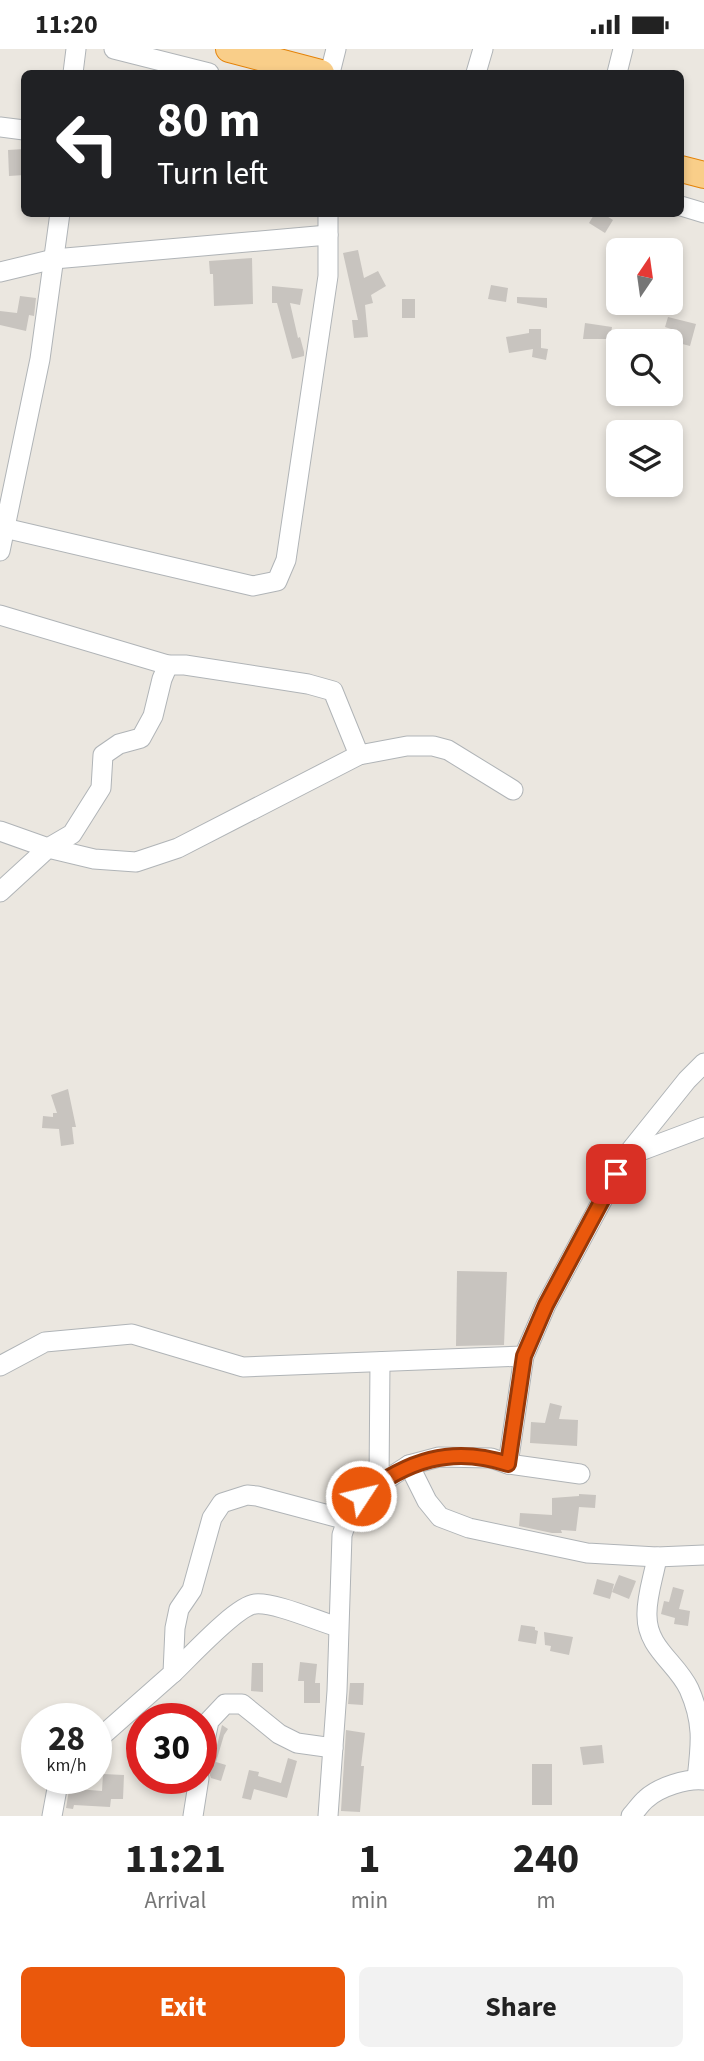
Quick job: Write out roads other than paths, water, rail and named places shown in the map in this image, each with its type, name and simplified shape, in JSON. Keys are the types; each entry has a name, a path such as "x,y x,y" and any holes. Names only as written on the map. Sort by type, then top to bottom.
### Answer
{"highway":[{"path":"229,49 310,70"},
{"path":"684,170 704,175"}],"street":[{"path":"73,70 76,49"},
{"path":"114,49 197,70"},
{"path":"331,70 336,49"},
{"path":"477,70 483,49"},
{"path":"618,70 623,49"},
{"path":"0,127 21,130"},
{"path":"684,207 704,213"},
{"path":"0,551 40,359 59,217"},
{"path":"3,527 253,586 277,581 286,560 316,369 328,276 328,217"},
{"path":"0,272 54,259 328,235"},
{"path":"0,615 168,665 185,665 308,684 333,691 359,755"},
{"path":"0,892 48,848 72,834 101,788 103,755 119,744 141,738 153,716 168,665"},
{"path":"0,831 48,848 94,859 136,862 178,848 359,755 407,746 433,746 448,750 513,790"},
{"path":"508,1464 524,1356 546,1305 626,1156 687,1080 704,1063"},
{"path":"626,1156 704,1127"},
{"path":"0,1366 45,1342 132,1334 243,1367 524,1356"},
{"path":"379,1482 380,1362"},
{"path":"328,1816 337,1691 342,1535 350,1511 361,1496 409,1465 439,1457 491,1458 508,1464 580,1473"},
{"path":"409,1465 427,1501 440,1517 468,1528 587,1553 657,1557 704,1555"},
{"path":"173,1672 175,1628 179,1609 192,1590 212,1518 222,1503 247,1495 257,1496 347,1520"},
{"path":"631,1816 652,1794 700,1779 702,1731 699,1713 688,1687 656,1648 647,1617 657,1557"},
{"path":"112,1727 238,1611 252,1604 266,1604 338,1627"},
{"path":"217,1712 225,1704 242,1704 279,1734 297,1743 333,1748"},
{"path":"52,1816 56,1794"},
{"path":"193,1816 196,1794"}]}
